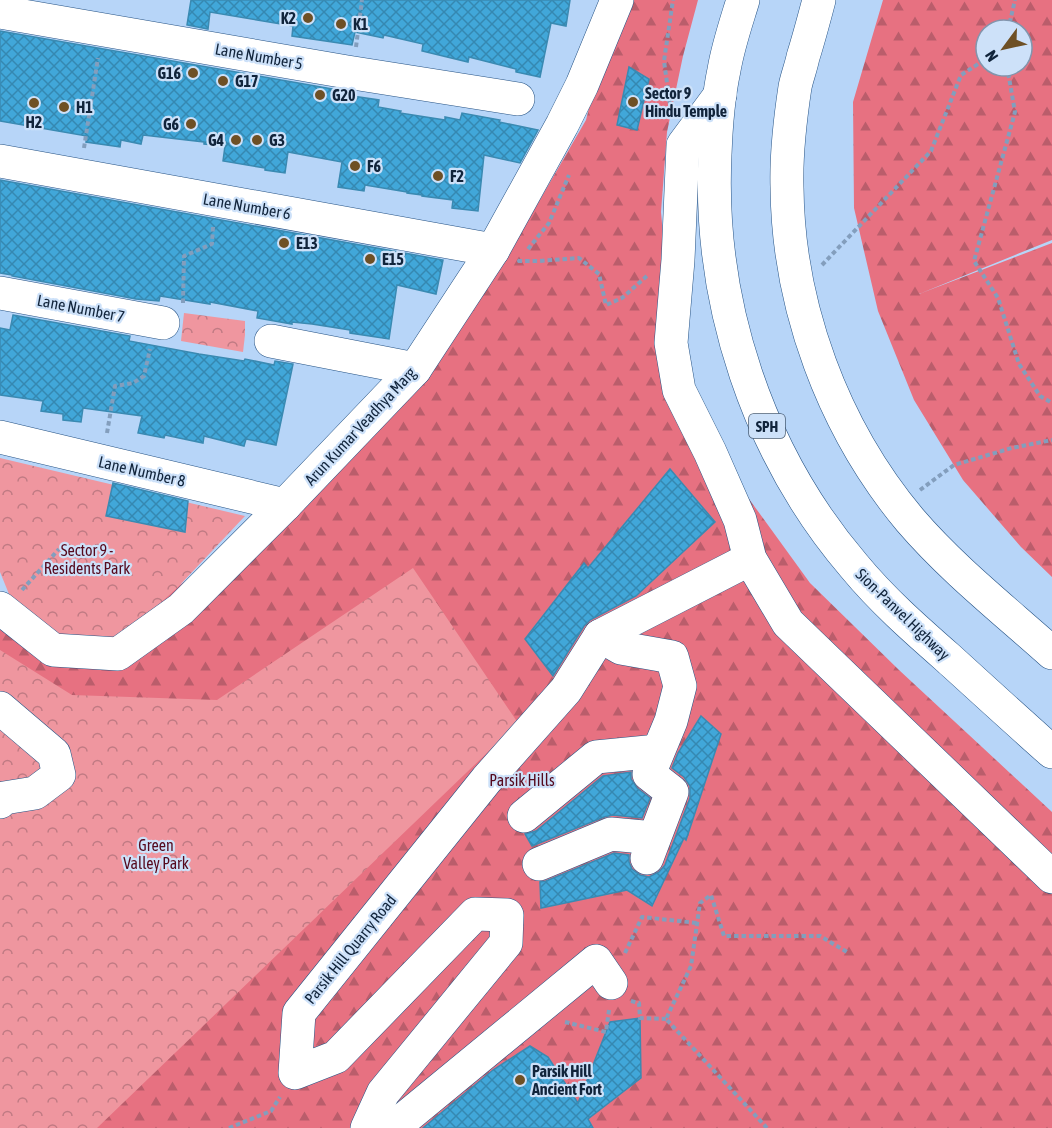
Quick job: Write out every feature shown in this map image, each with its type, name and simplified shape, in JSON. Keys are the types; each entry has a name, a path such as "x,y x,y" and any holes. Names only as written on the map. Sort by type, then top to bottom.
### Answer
{"main road":[{"name":"Arun Kumar Veadhya Marg","path":"1,611 53,650 117,654 181,609 285,505 415,369 493,250 562,125 617,0"},
{"name":"Sion-Panvel Highway","path":"743,0 724,70 716,129 713,187 717,246 726,303 741,360 762,416 787,468 818,519 846,556 893,609 1052,752"},
{"path":"819,0 796,85 789,135 787,186 790,238 798,289 811,339 829,387 851,434 909,519 944,557 1052,653"},
{"name":"Lane Number 5","path":"0,12 352,73 518,99"},
{"path":"720,95 683,145 678,260 671,343 679,390 740,519 750,559 788,623 1052,877"},
{"name":"Lane Number 6","path":"0,161 493,250"},
{"name":"Lane Number 7","path":"0,293 166,316"},
{"path":"271,341 415,369"},
{"name":"Lane Number 8","path":"0,437 285,505"},
{"path":"600,636 750,559"},
{"path":"539,864 611,834 650,848 672,792 649,774 671,721 680,686 672,657 621,648 600,636"},
{"name":"Parsik Hill Quarry Road","path":"295,1073 298,1013 487,779 566,690 600,636"},
{"path":"0,708 54,754 59,776 35,793 4,798 0,802"},
{"path":"524,816 596,757 658,751"},
{"path":"295,1073 336,1057 475,914 507,915 506,943 382,1093 367,1128"},
{"path":"393,1128 596,961 617,996"}],"path":[{"path":"352,73 362,0"},
{"path":"672,119 664,61 673,0"},
{"path":"1011,18 1015,0"},
{"path":"79,176 103,29"},
{"path":"798,289 931,151 961,75 974,67"},
{"path":"1009,78 1016,112 974,261 998,298 1019,364 1040,396 1052,403"},
{"path":"571,171 549,223 519,261 579,258 599,274 606,305 622,298 665,261 678,260"},
{"path":"102,461 115,386 133,383 144,376 150,348 166,316 184,256 212,244 215,200"},
{"path":"900,506 954,465 1012,448 1052,440"},
{"path":"1,611 59,549"},
{"path":"666,1019 691,966 700,903 711,895 724,936 820,936 847,952"},
{"path":"537,1010 558,1021 606,1032 642,917 697,923"},
{"path":"617,996 639,1003 640,1018 666,1019 767,1128"},
{"path":"230,1128 271,1111 295,1073"}],"green space":[{"name":"Parsik Hills","path":"616,0 698,0 667,132 661,212 668,292 690,374 736,481 810,583 899,670 1052,812 1052,1128 0,1128 0,626 119,624 302,506 508,255 586,120"},
{"path":"883,0 1052,0 1052,240 919,294 1052,243 1052,577 1021,547 963,480 914,400 878,311 854,208 853,102"},
{"path":"184,313 245,321 243,352 181,341"},
{"name":"Sector 9 - Residents Park","path":"0,458 245,516 178,587 155,608 111,639 53,633 11,599 0,572"},
{"name":"Green Valley Park","path":"413,568 518,723 97,1128 0,1128 0,650 72,695 217,700"}],"building":[{"path":"191,0 570,0 566,26 551,23 540,77 469,57 468,62 422,51 423,44 384,35 383,38 355,32 352,45 292,36 293,26 210,12 208,29 187,25"},
{"path":"0,31 333,89 332,93 379,100 378,107 401,111 400,113 460,120 462,113 538,130 520,163 484,155 478,211 452,208 453,200 407,192 365,185 364,191 338,187 342,162 288,152 285,173 223,161 225,146 204,144 204,142 143,135 141,144 121,140 120,147 86,142 87,136 0,121"},
{"name":"Sector 9 Hindu Temple","path":"629,67 649,79 637,130 617,125"},
{"path":"0,180 443,260 436,294 397,285 389,339 350,333 350,330 257,318 258,311 210,302 210,304 160,296 159,301 136,299 0,273"},
{"path":"13,315 130,336 129,341 199,354 274,365 275,361 293,364 276,445 246,439 244,446 204,436 203,443 165,435 164,438 138,433 142,416 83,408 81,422 63,420 63,414 41,411 43,401 0,395 0,328 10,330"},
{"path":"670,469 715,522 636,596 590,620 553,676 525,639 584,563 588,568"},
{"path":"113,483 188,501 185,532 106,516"},
{"path":"701,716 721,734 686,840 684,838 652,906 627,890 541,908 540,882 614,853 629,855 632,869 640,875 649,877 659,872 665,865 690,798 690,786 684,777 672,768 678,753"},
{"path":"631,772 631,779 637,788 650,798 642,818 613,815 604,817 532,846 525,834 536,831 603,776"},
{"name":"Parsik Hill Ancient Fort","path":"640,1018 641,1078 588,1119 593,1128 423,1128 493,1070 530,1046 548,1057 578,1103 610,1022"}],"place":[{"name":"K2","path":"308,18"},
{"name":"K1","path":"341,24"},
{"name":"G16","path":"193,73"},
{"name":"G17","path":"223,81"},
{"name":"G20","path":"320,95"},
{"name":"Sector 9 Hindu Temple","path":"633,102"},
{"name":"H2","path":"34,103"},
{"name":"H1","path":"64,107"},
{"name":"G6","path":"191,124"},
{"name":"G4","path":"236,140"},
{"name":"G3","path":"257,140"},
{"name":"F6","path":"355,166"},
{"name":"F2","path":"438,176"},
{"name":"E13","path":"284,243"},
{"name":"E15","path":"370,259"},
{"name":"Parsik Hill Ancient Fort","path":"520,1080"}]}
